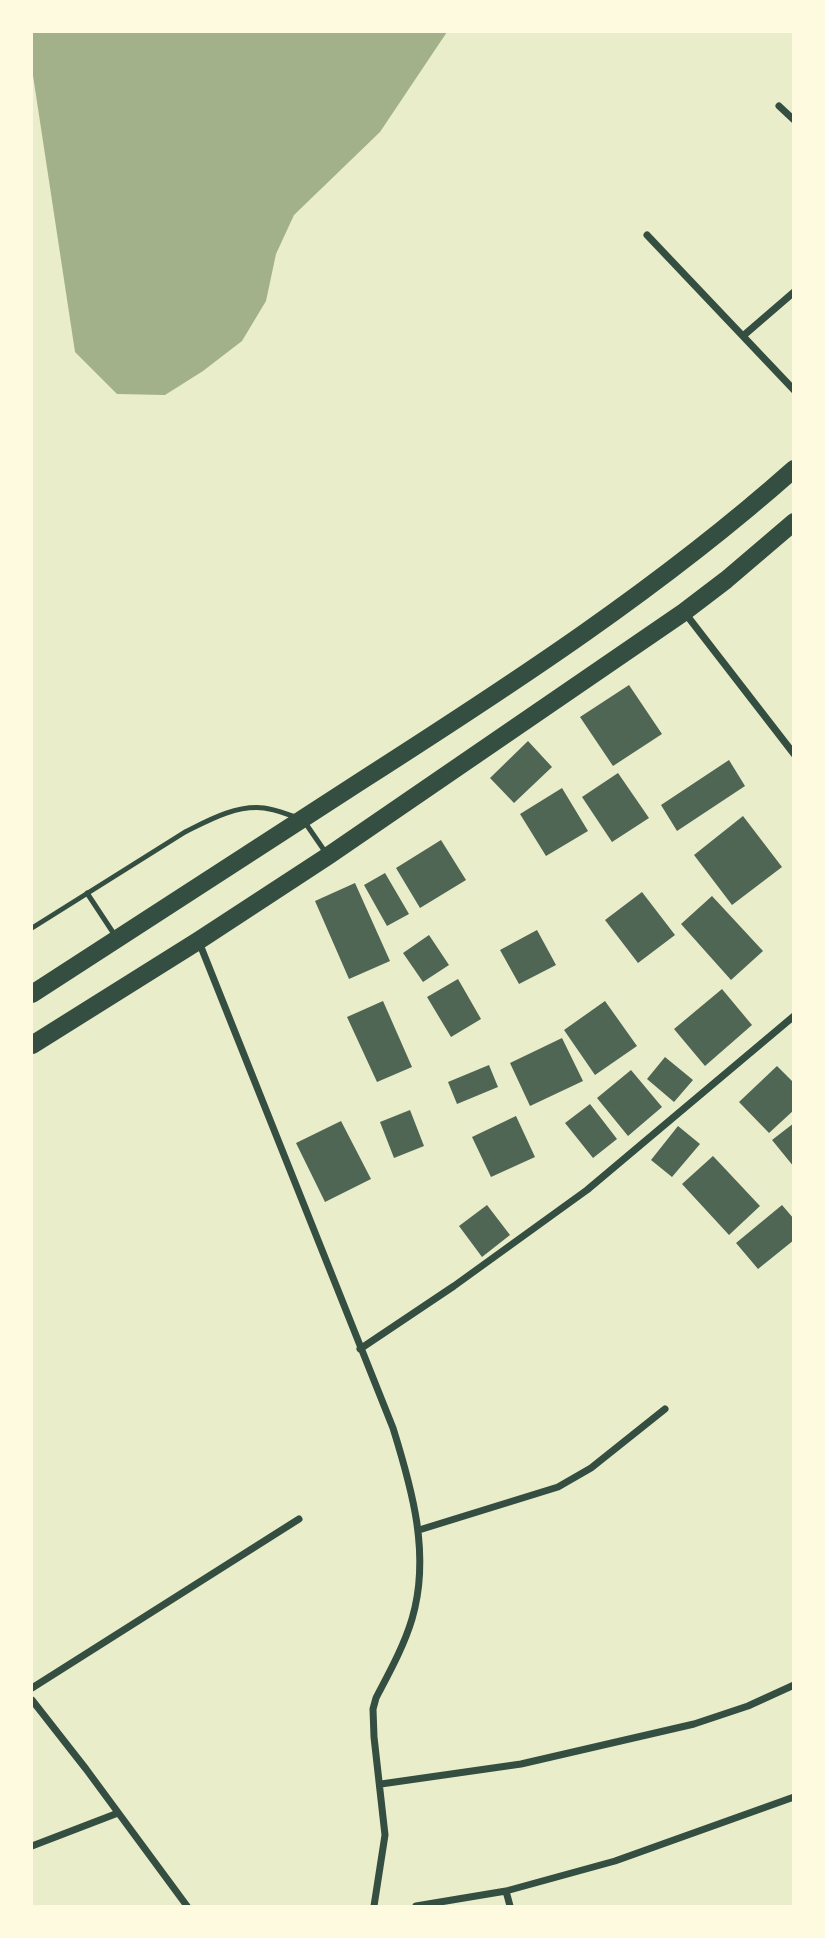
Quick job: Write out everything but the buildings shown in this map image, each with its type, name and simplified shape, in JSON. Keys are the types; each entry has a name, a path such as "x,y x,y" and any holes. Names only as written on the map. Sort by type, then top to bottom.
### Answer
{"main road":[{"path":"32,994 467,713 594,627 706,543 793,468"},
{"path":"32,1045 198,942 328,856 684,611 726,580 793,522"}],"street":[{"path":"779,106 793,120"},
{"path":"647,235 793,390"},
{"path":"743,337 793,292"},
{"path":"684,611 793,754"},
{"path":"198,942 359,1349 393,1428 406,1471 418,1530 417,1596 412,1619 373,1709 384,1835 374,1906"},
{"path":"359,1349 454,1286 587,1190 793,1016"},
{"path":"418,1530 558,1487 591,1468 665,1409"},
{"path":"32,1688 299,1519"},
{"path":"381,1784 522,1764 694,1724 748,1706 793,1685"},
{"path":"32,1700 187,1906"},
{"path":"416,1906 506,1891 615,1861 793,1797"},
{"path":"32,1846 118,1813"},
{"path":"506,1891 510,1906"}],"lane":[{"path":"32,928 184,832 236,810 263,808 303,818 328,856"},
{"path":"87,893 117,939"}],"shaded area":[{"path":"32,32 447,32 380,132 294,215 276,254 266,301 242,341 203,371 165,395 117,394 75,352 32,69"}]}
